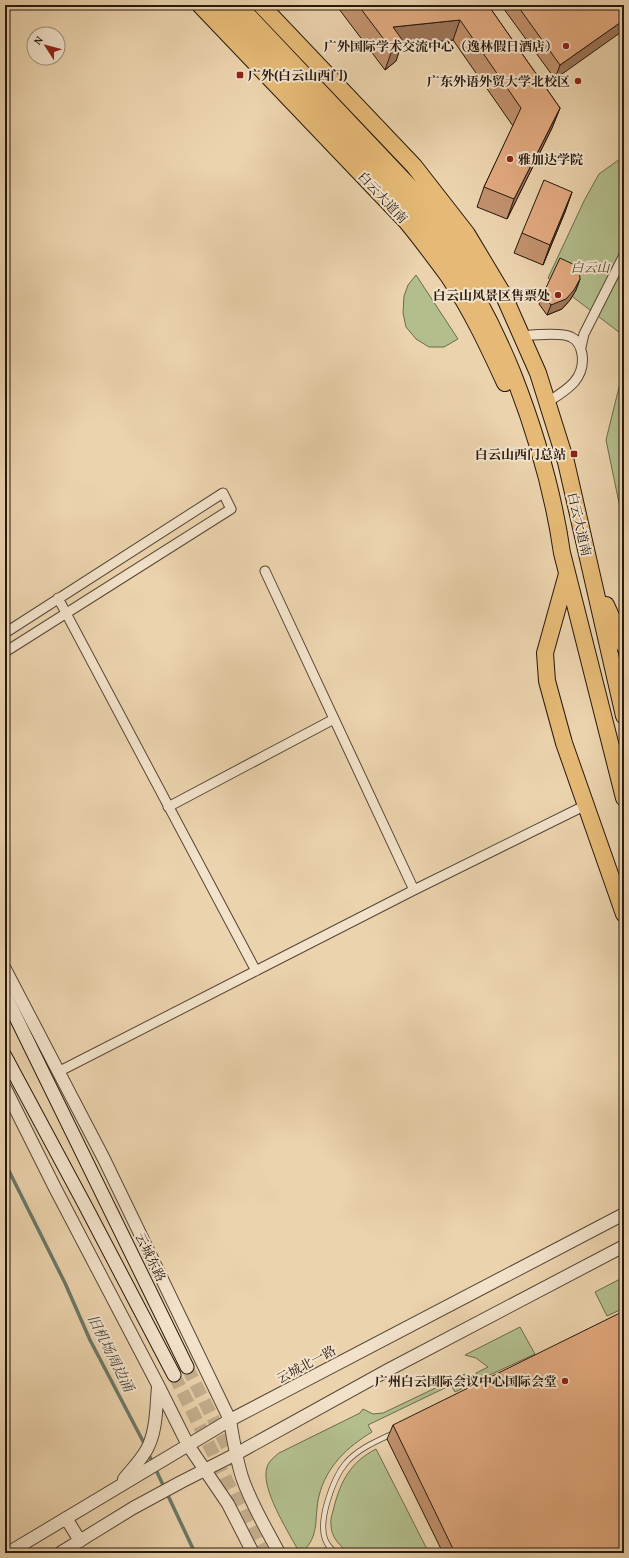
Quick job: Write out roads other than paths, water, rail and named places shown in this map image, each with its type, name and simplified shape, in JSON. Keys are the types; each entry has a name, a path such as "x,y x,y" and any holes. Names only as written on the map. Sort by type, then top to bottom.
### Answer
{"highway":[{"name":"白云大道南","path":"200,5 390,203 420,239 449,278 466,305 481,332 506,386 529,416"},
{"name":"白云大道南","path":"220,5 313,93 428,206 461,249 522,336"},
{"name":"白云大道南","path":"238,5 442,242 470,284 487,315 529,416 542,458 557,521 567,574 624,798"},
{"name":"白云大道南","path":"261,5 414,166 466,234 490,270 503,294 538,373 546,403 566,462 624,716"},
{"path":"567,574 545,653 547,681 564,743 624,914"},
{"path":"592,575 624,645"}],"main road":[{"name":"云城东路","path":"5,996 187,1367"},
{"path":"5,1056 174,1375"}],"street":[{"path":"546,403 570,388 581,372 581,346 584,334 624,255"},
{"path":"522,336 550,334 571,337 581,346"},
{"path":"5,633 223,493 231,509 5,652"},
{"path":"265,572 414,890"},
{"path":"58,598 256,971"},
{"path":"168,807 334,719"},
{"path":"58,1072 414,890 586,805"},
{"name":"云城东路","path":"5,969 104,1159 230,1420 236,1454 243,1478 253,1503 279,1553"},
{"path":"5,1088 54,1188 158,1385 188,1446 228,1504 253,1553"},
{"name":"云城北一路","path":"8,1553 230,1420 624,1214"},
{"path":"60,1553 133,1508 624,1246"},
{"path":"118,1486 148,1448 155,1422 158,1385"},
{"path":"66,1518 80,1541"}],"lane":[{"path":"336,1553 330,1548 324,1538 323,1526 329,1494 337,1478 346,1464 362,1450 402,1429"},
{"path":"322,1553 330,1548"}],"waterway":[{"name":"旧机场周边涌","path":"5,1163 65,1283 90,1340 145,1445"},
{"name":"旧机场周边涌","path":"148,1453 195,1553"}],"tunnel":[{"path":"187,1367 237,1466"},
{"path":"174,1375 263,1553"}],"place":[{"name":"广外国际学术交流中心（逸林假日酒店）","path":"566,46"},
{"name":"广外(白云山西门)","path":"240,75"},
{"name":"广东外语外贸大学北校区","path":"578,81"},
{"name":"雅加达学院","path":"510,159"},
{"name":"白云山风景区售票处","path":"558,295"},
{"name":"白云山西门总站","path":"574,454"},
{"name":"广州白云国际会议中心国际会堂","path":"565,1381"}],"park label":[{"name":"白云山","path":"590,267"}]}
